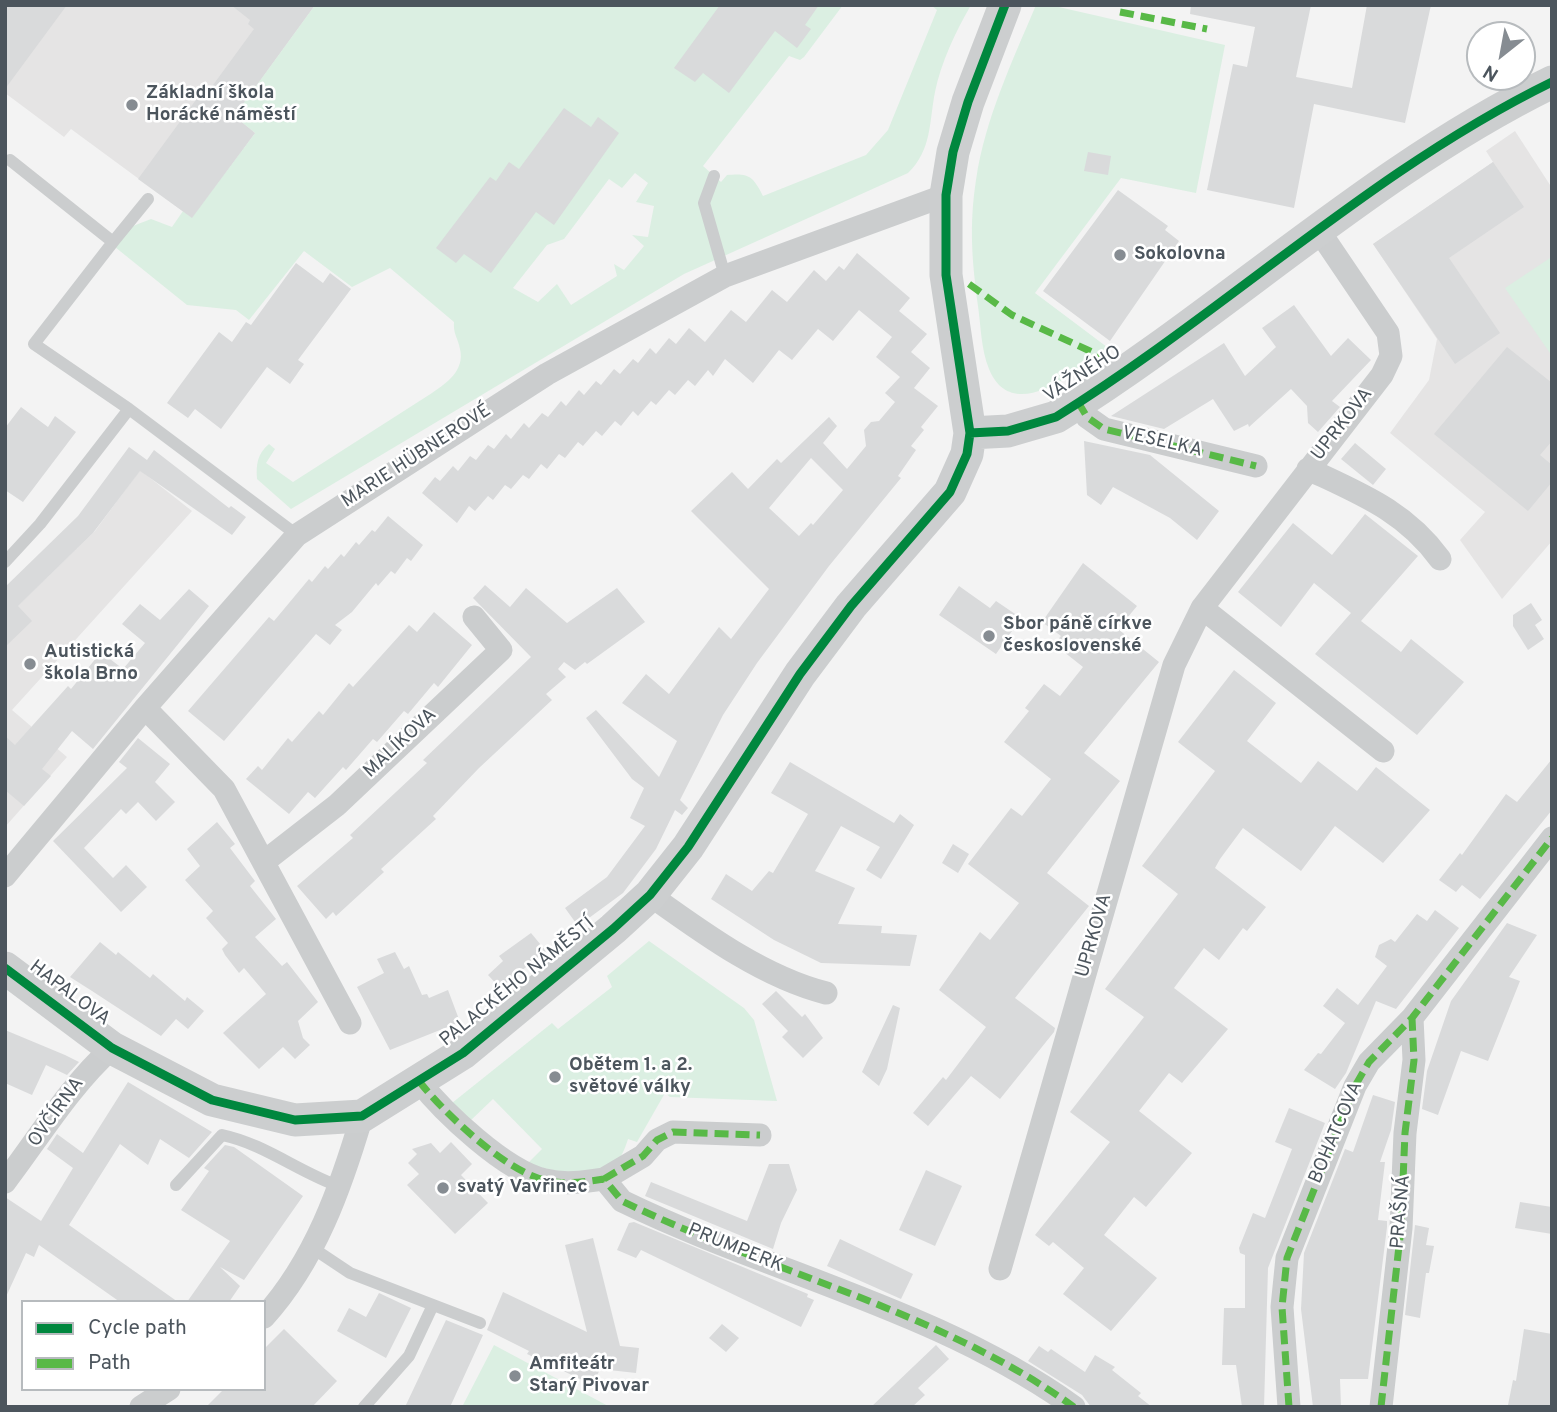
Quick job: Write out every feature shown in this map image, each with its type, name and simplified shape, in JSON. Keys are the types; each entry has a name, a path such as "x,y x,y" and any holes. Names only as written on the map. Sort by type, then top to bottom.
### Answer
{"street":[{"path":"970,433 945,265 946,195 953,152 968,102 1005,5"},
{"name":"VÁŽNÉHO","path":"970,433 1031,425 1056,417 1438,146 1506,104 1552,82"},
{"name":"MARIE HÜBNEROVÉ","path":"5,876 145,708 297,535 547,374 725,276 946,195"},
{"name":"UPRKOVA","path":"1000,1269 1174,665 1202,608 1382,375 1391,356 1388,333 1319,231"},
{"name":"VESELKA","path":"1078,402 1089,419 1104,429 1256,466"},
{"name":"PALACKÉHO NÁMĚSTÍ","path":"112,1048 212,1100 242,1110 295,1120 362,1116 419,1081 490,1031 650,895 688,847 800,674 851,606 950,492 967,454 970,433"},
{"path":"1308,469 1385,505 1425,538 1440,559"},
{"path":"1202,608 1383,751"},
{"name":"MALÍKOVA","path":"265,861 337,805 501,650 474,617"},
{"path":"145,708 224,789 350,1023"},
{"name":"BOHATCOVA","path":"1289,1407 1282,1307 1287,1258 1355,1086 1370,1062 1412,1018 1552,838"},
{"path":"650,895 767,971 799,987 826,993"},
{"name":"HAPALOVA","path":"5,968 112,1048"},
{"name":"PRAŠNÁ","path":"1381,1407 1401,1228 1405,1133 1414,1060 1412,1018"},
{"name":"OVČÍRNA","path":"5,1181 65,1099 112,1048"},
{"path":"419,1081 438,1105 516,1169 544,1180 573,1184 604,1179 643,1156 657,1140 673,1132 760,1135"},
{"path":"266,1315 281,1296 311,1247 341,1186 362,1116"},
{"name":"PRUMPERK","path":"604,1179 611,1192 622,1201 940,1332 1008,1364 1074,1407"}],"lane":[{"path":"10,160 113,242"},
{"path":"714,176 704,203 725,276"},
{"path":"148,198 34,344 129,409 297,535"},
{"path":"5,562 40,524 129,409"},
{"path":"176,1185 222,1135 253,1144 317,1179 341,1186"},
{"path":"311,1247 350,1273 480,1323"},
{"path":"364,1407 409,1356 433,1305"}],"shaded area":[{"name":"Základní škola Horácké náměstí","path":"5,5 315,5 235,116 255,133 192,218 71,129 64,137 5,93"},
{"path":"1515,131 1552,188 1552,541 1502,599 1460,540 1485,512 1390,433 1429,380 1437,339 1373,244 1493,162 1486,151"},
{"name":"Autistická škola Brno","path":"140,470 192,511 12,710 67,757 5,827 5,618 95,531"}],"green space":[{"path":"315,5 843,5 804,57 800,60 789,56 703,166 721,182 727,175 750,177 763,196 866,155 888,130 937,10 931,5 971,5 941,69 926,145 908,173 684,274 291,509 257,479 258,460 269,444 275,449 266,463 293,482 443,385 457,370 461,357 460,349 454,322 390,268 352,287 304,251 249,320 236,310 187,305 115,247 133,226 151,219 172,227 183,211 192,217 255,133 234,116","holes":["635,173 648,183 636,202 654,206 648,237 632,235 644,246 624,270 614,264 617,276 571,305 557,284 538,302 513,288 547,245 564,239 609,179 622,188"]},
{"path":"1036,5 1050,5 1225,45 1196,193 1121,178 1035,293 1107,347 1063,380 1029,393 1013,393 1000,385 989,369 984,354 972,228 976,180 986,135 1000,91"},
{"path":"1550,258 1552,261 1552,356 1505,288"},
{"path":"649,941 744,1008 754,1020 777,1101 670,1097 665,1093 637,1142 628,1139 619,1159 599,1170 574,1173 550,1170 528,1163 542,1149 493,1099 469,1122 452,1103 552,1023 558,1029 612,987 607,976"},
{"name":"Amfiteátr Starý Pivovar","path":"494,1345 610,1407 462,1407"}],"building":[{"path":"5,5 67,5 5,89"},
{"path":"231,5 315,5 234,116 255,133 192,218 138,179 201,93 205,96 254,29 248,24 250,20"},
{"path":"720,5 819,5 805,25 811,29 797,48 775,31 729,93 703,73 695,82 674,68"},
{"path":"1191,5 1311,5 1296,77 1352,88 1367,5 1431,5 1405,123 1314,104 1294,208 1207,190 1233,64 1247,67 1255,27 1190,14"},
{"path":"564,108 591,127 598,117 619,133 554,225 536,212 491,273 464,254 456,263 436,248 490,177 496,181 509,162 519,169"},
{"path":"1088,152 1111,156 1108,175 1084,171"},
{"path":"1493,162 1524,207 1449,258 1500,333 1455,364 1373,244"},
{"name":"Sokolovna","path":"1118,190 1168,226 1165,230 1179,241 1110,341 1043,291"},
{"path":"857,253 910,298 899,311 927,334 911,352 930,368 914,388 938,406 921,427 924,430 911,446 916,450 898,476 901,478 829,566 757,663 723,715 680,800 688,808 682,815 675,810 656,849 623,893 578,926 565,908 607,877 645,826 630,818 644,788 632,779 586,718 596,710 659,777 677,741 622,703 646,674 669,694 719,627 731,639 769,589 691,511 732,472 748,489 777,459 781,463 829,417 837,426 823,443 847,469 866,446 864,430 871,422 879,421 895,402 885,393 900,377 876,357 892,337 859,310 833,341 818,329 792,360 779,350 753,383 725,359 713,376 708,370 695,386 688,380 675,395 669,390 656,405 651,401 638,416 633,411 621,426 615,421 602,436 596,431 583,446 578,442 565,458 559,454 547,469 541,464 529,479 523,475 511,489 505,485 493,500 488,496 475,511 469,506 457,523 422,493 435,477 440,481 453,466 458,471 470,456 476,460 488,445 494,449 506,434 511,439 524,423 529,428 542,413 548,417 561,401 566,406 579,390 584,395 596,381 601,385 614,369 620,374 633,359 638,363 650,348 656,354 669,338 676,344 689,328 705,342 731,310 746,322 772,290 787,302 814,270 826,281 839,266 844,270","holes":["811,458 843,490 813,525 811,523 799,536 769,508"]},
{"path":"296,263 323,283 330,273 351,289 298,360 304,364 290,384 267,367 221,429 195,409 188,418 167,403 219,332 232,342 246,322 251,325"},
{"path":"1294,305 1331,356 1348,338 1371,360 1332,401 1340,407 1318,432 1308,423 1307,406 1291,389 1249,427 1248,424 1234,431 1213,399 1164,429 1111,416 1224,343 1245,376 1276,347 1262,328"},
{"path":"1507,347 1552,383 1552,441 1540,455 1552,465 1552,482 1528,511 1434,434"},
{"path":"21,407 48,427 55,416 76,432 23,502 5,490 5,428"},
{"path":"1084,441 1150,455 1219,511 1197,540 1170,518 1113,487 1101,505 1087,495"},
{"path":"1355,443 1386,469 1373,485 1341,459"},
{"path":"129,447 147,460 154,450 229,508 231,506 246,517 232,535 140,471 93,533 18,606 32,621 5,647 5,587 78,516"},
{"path":"1365,514 1418,556 1361,621 1401,652 1411,639 1464,682 1417,735 1315,654 1351,613 1314,583 1281,627 1238,592 1293,523 1332,555"},
{"path":"388,516 423,545 411,561 407,558 395,574 391,571 378,586 376,583 352,612 335,625 342,630 330,645 316,634 224,741 188,711 269,617 274,621 309,579 312,582 325,566 328,569 341,554 344,557 356,542 359,545 372,530 375,532"},
{"path":"1083,563 1137,606 1118,629 1159,662 1084,753 1120,781 1047,873 1089,906 1015,998 1055,1028 1054,1032 1000,1099 971,1076 928,1126 913,1113 943,1077 946,1080 986,1027 939,990 980,932 990,940 1019,903 968,864 1011,808 1022,816 1051,779 1004,742 1029,711 1025,708 1044,684 1060,696 1083,667 1054,644 1061,636 1042,622"},
{"path":"485,585 510,607 526,588 567,623 617,588 645,622 575,670 564,662 558,669 566,677 546,694 552,700 479,768 433,816 436,819 381,869 384,872 336,916 333,912 326,919 297,886 353,838 350,835 427,763 423,760 531,657 473,598"},
{"name":"Sbor páně církve československé","path":"959,586 990,608 996,601 1021,618 996,654 939,615"},
{"path":"189,589 209,606 93,749 72,731 42,769 51,776 24,806 5,790 5,736 15,745 68,686 71,689 101,652 123,669 145,643 122,624 140,604 160,620"},
{"path":"1531,603 1542,620 1535,625 1544,639 1528,650 1513,626 1513,615"},
{"path":"434,612 472,645 438,687 434,683 408,714 404,711 377,742 373,739 346,770 343,767 315,798 308,792 289,814 246,779 258,766 262,770 288,738 292,742 319,711 323,715 349,683 353,687 409,625 417,632"},
{"path":"1234,670 1276,703 1247,741 1301,783 1318,761 1357,791 1376,767 1430,810 1383,863 1335,826 1301,871 1243,828 1220,859 1215,868 1266,907 1247,931 1243,928 1219,960 1204,948 1174,988 1228,1029 1182,1083 1169,1073 1139,1111 1192,1153 1146,1207 1134,1197 1104,1235 1157,1278 1111,1331 1063,1294 1084,1268 1053,1242 1049,1246 1035,1235 1110,1142 1070,1112 1144,1017 1105,989 1178,894 1142,866 1215,771 1178,742"},
{"path":"138,738 170,764 155,782 175,802 156,821 138,802 126,814 121,809 84,848 113,878 126,865 147,887 121,912 53,841 127,768 119,762"},
{"path":"1552,759 1552,810 1480,899 1462,885 1456,892 1439,880 1460,853 1462,855 1506,794 1517,802"},
{"path":"790,762 894,823 900,814 914,825 881,879 866,870 880,847 841,826 815,871 855,888 838,924 882,926 881,933 917,935 910,966 821,963 774,940 711,899 726,874 752,891 769,871 773,873 808,814 771,793"},
{"path":"217,822 235,844 230,848 255,881 250,886 276,919 255,937 282,966 287,962 318,1002 298,1021 303,1038 310,1045 295,1059 283,1047 259,1069 223,1033 266,994 244,968 239,973 225,955 222,949 228,943 206,918 213,911 185,880 200,866 187,849"},
{"path":"953,844 969,854 958,873 942,863"},
{"path":"1435,910 1459,928 1396,1009 1376,1001 1346,1073 1335,1089 1304,1070 1318,1053 1321,1054 1345,1023 1323,1006 1337,988 1358,1005 1387,966 1375,957 1379,945 1391,939 1395,942 1417,914 1427,921"},
{"path":"1507,923 1537,935 1509,977 1520,981 1488,1061 1461,1051 1438,1115 1422,1109 1427,1071 1451,1001"},
{"path":"531,933 546,951 500,988 488,975 503,961 499,956"},
{"path":"100,942 116,955 118,952 150,978 153,974 185,1001 187,997 204,1011 188,1029 176,1019 161,1036 70,977"},
{"path":"395,952 404,969 409,966 422,995 427,994 429,998 448,990 460,1022 390,1050 357,987 384,973 377,959"},
{"path":"776,991 802,1017 805,1014 823,1038 803,1058 782,1037 788,1031 762,1004"},
{"path":"893,1005 900,1008 887,1069 879,1086 862,1072"},
{"path":"5,1030 79,1062 67,1075 46,1065 32,1095 5,1083"},
{"path":"128,1082 212,1132 189,1158 160,1139 148,1165 120,1144 69,1225 175,1300 117,1300 39,1245 34,1257 26,1253 5,1299 5,1197 41,1221 73,1168 47,1149 57,1134 83,1153"},
{"path":"1373,1095 1395,1102 1391,1130 1380,1162 1385,1162 1378,1220 1387,1221 1387,1227 1368,1379 1340,1379 1341,1407 1313,1407 1301,1309 1304,1253 1345,1149 1353,1152"},
{"path":"1289,1108 1325,1123 1268,1268 1264,1407 1242,1407 1236,1365 1222,1365 1224,1308 1245,1308 1245,1255 1240,1253 1239,1248 1253,1213 1265,1218 1292,1149 1275,1142"},
{"name":"svatý Vavřinec","path":"451,1142 472,1164 461,1175 488,1203 455,1234 407,1185 419,1174 408,1163 417,1154 412,1149 431,1143 440,1153"},
{"path":"225,1145 234,1147 303,1196 244,1280 220,1267 240,1286 230,1300 188,1300 230,1241 181,1210 209,1171 204,1168"},
{"path":"769,1164 789,1164 797,1190 781,1223 773,1249 645,1196 651,1182 747,1221"},
{"path":"926,1170 962,1186 935,1246 899,1230"},
{"path":"1520,1202 1552,1207 1552,1234 1515,1228"},
{"path":"634,1222 808,1294 807,1297 814,1300 801,1327 641,1250 636,1258 617,1250 629,1223"},
{"path":"1415,1225 1429,1228 1426,1245 1434,1246 1429,1273 1426,1273 1420,1318 1405,1315"},
{"path":"593,1238 620,1346 639,1348 636,1373 600,1369 593,1385 527,1354 529,1351 487,1330 503,1292 587,1332 565,1245"},
{"path":"840,1239 913,1274 901,1299 827,1266"},
{"path":"379,1293 411,1308 386,1358 337,1331 349,1308 366,1317"},
{"path":"446,1320 483,1335 450,1407 405,1407"},
{"path":"722,1324 739,1338 726,1352 709,1338"},
{"path":"284,1329 337,1381 312,1407 206,1407 222,1391 266,1391 266,1347"},
{"path":"1524,1329 1552,1334 1552,1407 1508,1405 1513,1380 1516,1381"},
{"path":"936,1345 949,1359 918,1388 925,1395 912,1407 871,1407"},
{"path":"1039,1346 1048,1352 1051,1349 1085,1372 1095,1355 1115,1367 1112,1370 1141,1393 1138,1396 1152,1407 1091,1407 1082,1395 1028,1361"}],"marked path":[{"path":"1120,12 1207,29"},
{"path":"969,284 1012,315 1105,358"},
{"path":"1078,402 1087,417 1104,429 1256,466"},
{"path":"1289,1407 1282,1307 1287,1258 1355,1086 1369,1062 1412,1018 1552,838"},
{"path":"1381,1407 1401,1228 1405,1133 1414,1060 1412,1018"},
{"path":"419,1081 476,1139 529,1174 560,1182 604,1179 622,1201 678,1227 911,1318 1022,1373 1074,1407"},
{"path":"604,1179 643,1156 657,1140 673,1132 760,1135"}],"cycle path":[{"path":"5,968 112,1048 212,1100 295,1120 362,1116 463,1053 650,895 688,847 800,674 851,606 950,492 967,454 970,433 946,275 946,195 953,152 968,102 1005,5"},
{"path":"970,433 1008,431 1056,417 1179,333 1422,157 1486,117 1552,82"}],"place":[{"name":"Základní škola Horácké náměstí","path":"132,105"},
{"name":"Sokolovna","path":"1120,255"},
{"name":"Sbor páně církve československé","path":"989,636"},
{"name":"Autistická škola Brno","path":"30,664"},
{"name":"Obětem 1. a 2. světové války","path":"555,1077"},
{"name":"svatý Vavřinec","path":"443,1188"},
{"name":"Amfiteátr Starý Pivovar","path":"515,1376"}]}
